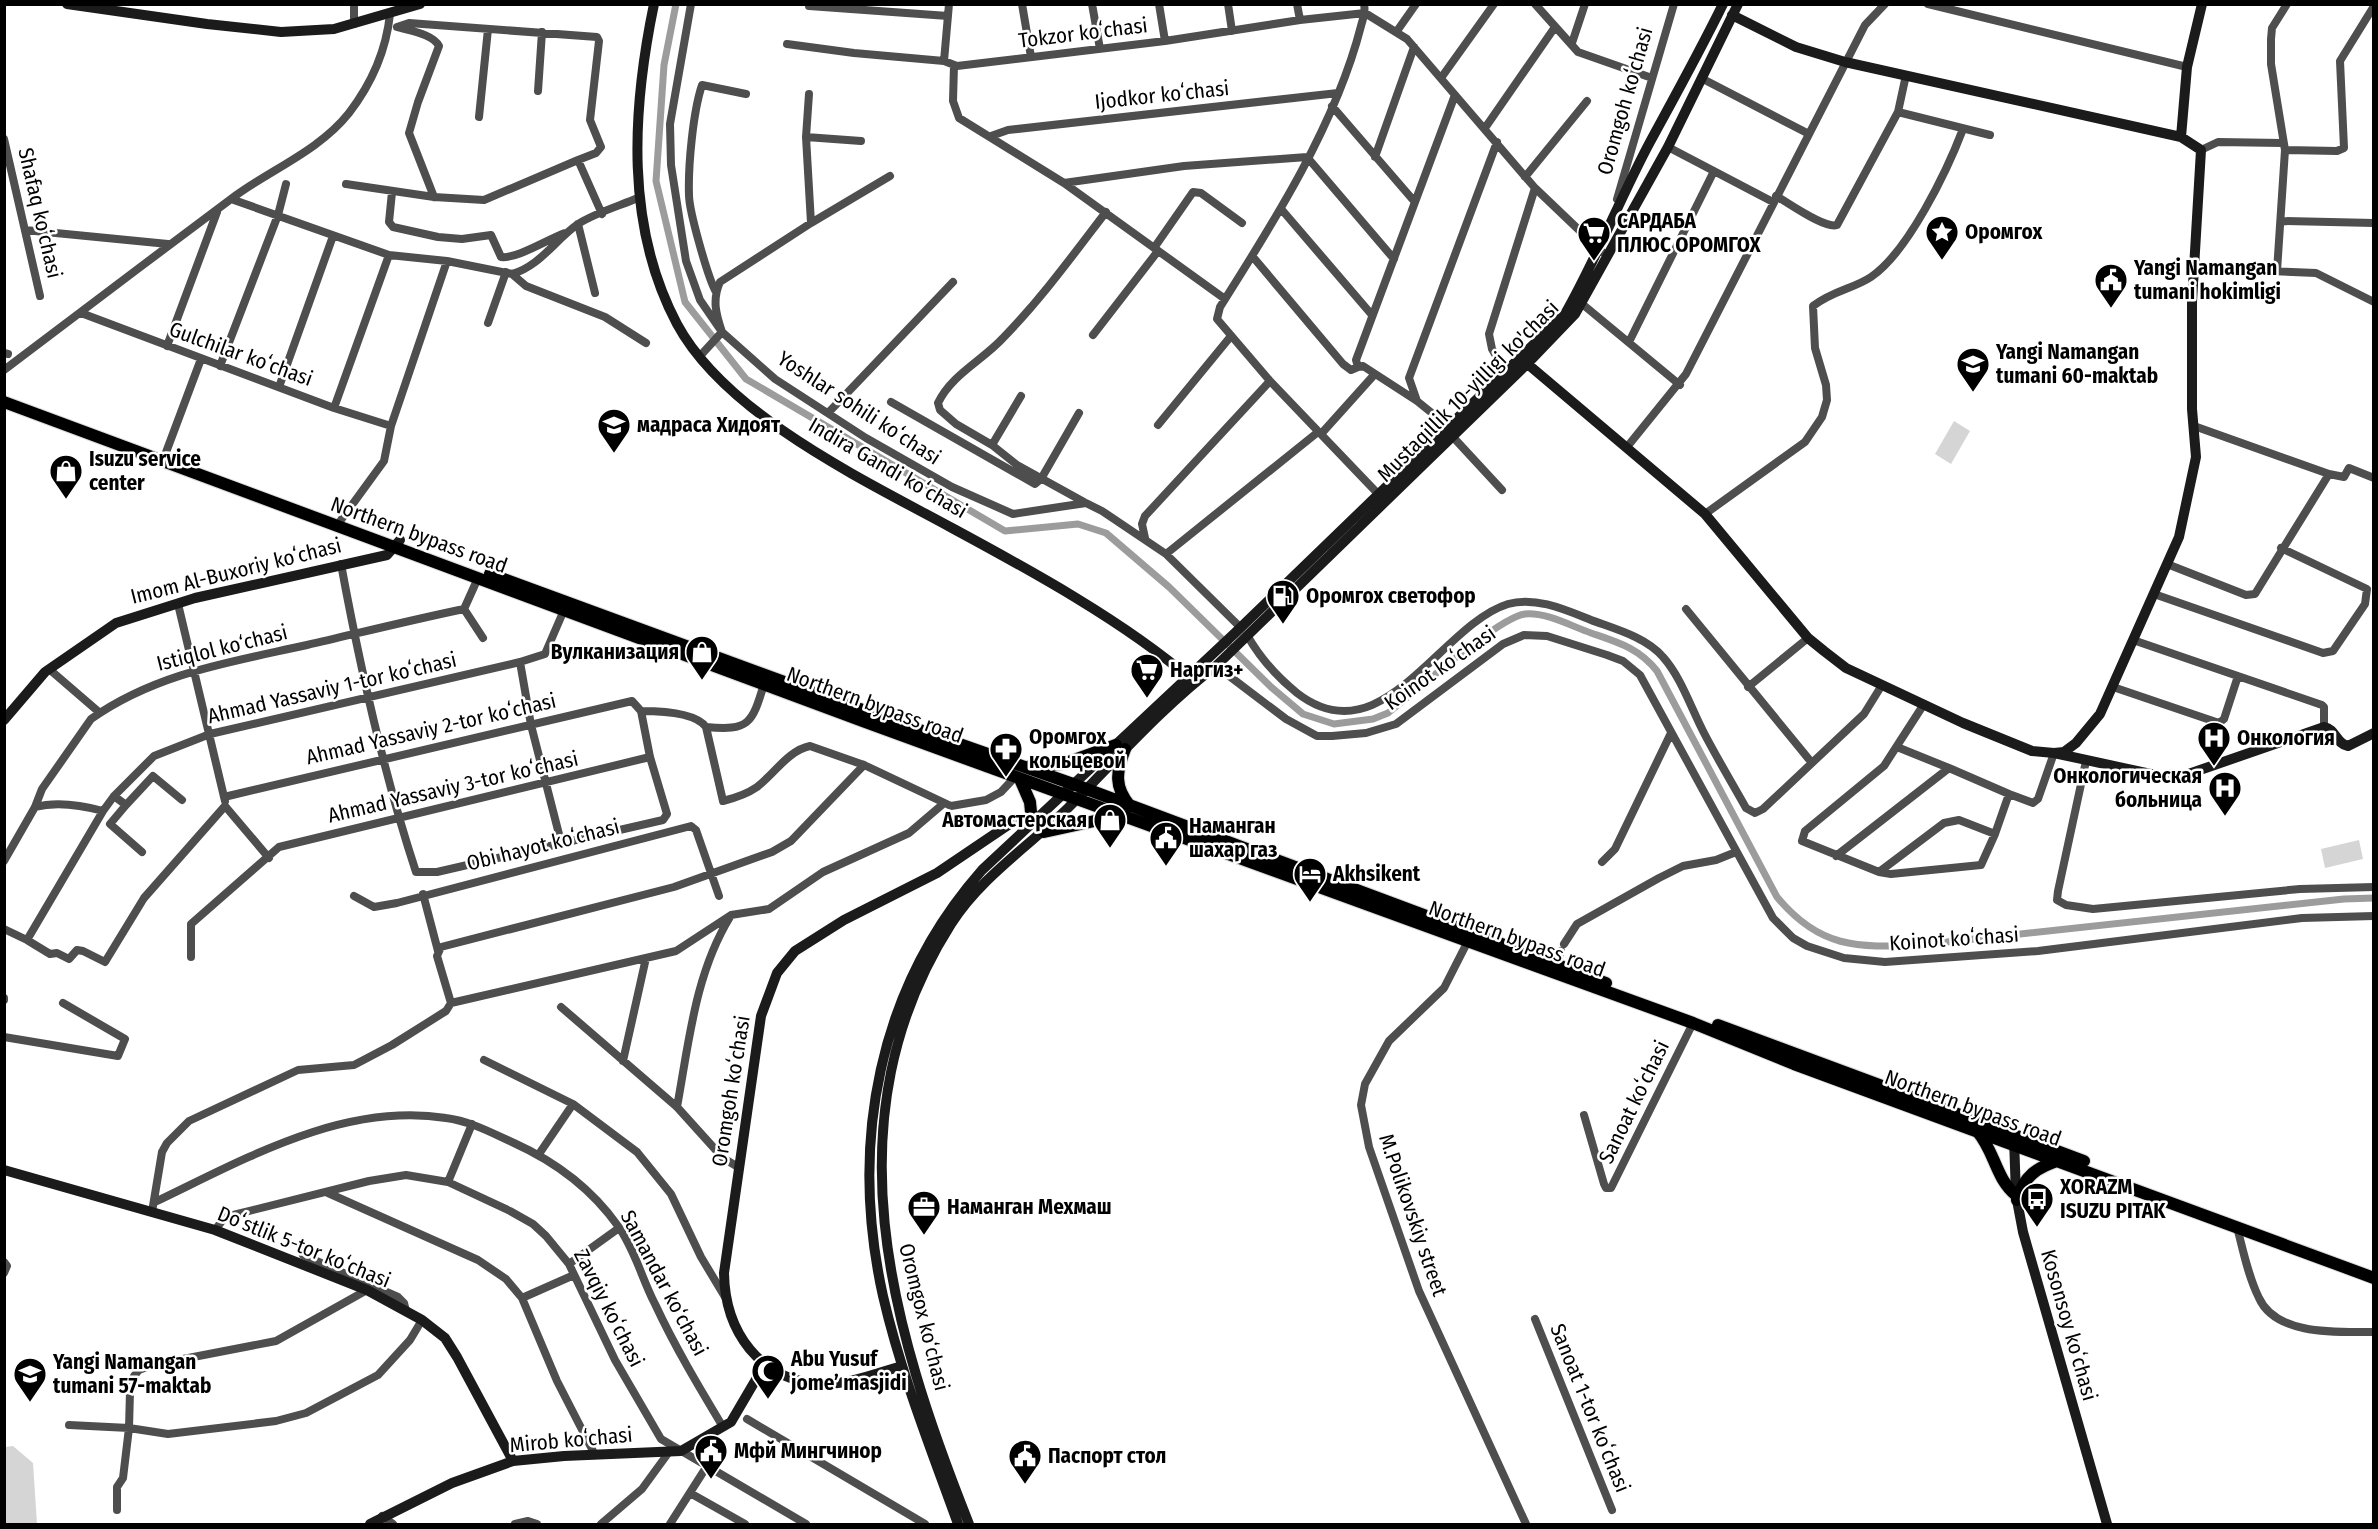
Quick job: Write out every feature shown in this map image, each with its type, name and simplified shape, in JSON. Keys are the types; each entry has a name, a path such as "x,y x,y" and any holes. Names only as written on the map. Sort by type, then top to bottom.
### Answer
{"main road":[{"name":"Northern bypass road","path":"4,396 118,441 165,455 340,520 478,578 564,610 628,628 764,684 816,699"},
{"name":"Northern bypass road","path":"4,402 118,441 628,628 1019,774 1062,794 1127,811 1693,1023 2373,1269"},
{"path":"1032,822 1030,802 1019,774 1120,747 1117,785 1127,811 1044,832"},
{"name":"Northern bypass road","path":"1019,774 1073,784 1127,811"},
{"name":"Northern bypass road","path":"1469,938 1556,964 1977,1130 2014,1138 2060,1160 2373,1278"},
{"path":"1977,1130 1989,1147 2002,1181 2016,1198 2029,1175 2045,1165 2060,1160"}],"street":[{"path":"67,4 281,32 334,29 389,19 420,4"},
{"path":"354,4 354,24"},
{"name":"Indira Gandi koʻchasi","path":"654,4 644,50 636,171 638,198 657,278 678,326 703,352 709,369 752,409 838,466 1037,576 1095,611 1191,680"},
{"name":"Yoshlar sohili koʻchasi","path":"691,4 670,124 671,165 686,261 700,300 722,332 775,379 866,438 943,482 1013,514 1086,503"},
{"path":"944,61 948,4"},
{"path":"1022,4 1031,57"},
{"path":"1092,4 1100,49"},
{"path":"1159,4 1166,41"},
{"path":"1228,4 1233,31"},
{"path":"1298,4 1300,20"},
{"path":"1397,31 1416,4"},
{"path":"1441,78 1494,4"},
{"path":"1535,4 1578,52 1652,78"},
{"path":"1572,43 1585,4"},
{"name":"Oromgoh koʻchasi","path":"1619,209 1617,201 1674,4"},
{"name":"Mustaqillik 10-yilligi ko'chasi","path":"1382,498 1448,426 1506,373 1524,362 1575,314 1650,142 1689,73 1723,4"},
{"name":"Mustaqillik 10-yilligi ko'chasi","path":"1120,747 1191,680 1217,660 1382,498 1453,437 1524,362 1565,314 1668,147 1738,4"},
{"path":"1627,447 1680,385 1698,354 1845,62 1865,25 1885,4"},
{"path":"1928,4 2187,67"},
{"path":"2181,137 2187,67 2202,4"},
{"path":"2277,271 2283,146 2271,64 2271,39 2272,28 2287,4"},
{"path":"809,6 948,16"},
{"path":"2201,150 2218,142 2337,151 2344,148 2340,61 2373,6"},
{"path":"1382,498 1270,381 1217,319 1225,299 1282,210 1338,93 1357,46 1365,9 1397,31 1414,47 1535,188 1602,253"},
{"name":"Tokzor koʻchasi","path":"787,44 944,61 954,65 1166,41 1365,9"},
{"path":"1732,15 1796,47 1845,62 2181,137 2201,150"},
{"path":"389,19 398,27 437,41 439,46 418,102 410,133 434,197"},
{"path":"4,370 168,244 231,199 318,143 348,115 372,79 387,40 389,19"},
{"path":"346,184 434,197 484,200 596,153 601,147 590,120 599,41 597,37 409,23 398,27"},
{"path":"1485,128 1555,27"},
{"path":"479,117 488,29"},
{"path":"538,91 542,32"},
{"path":"1375,157 1414,47"},
{"path":"954,65 952,79 955,111 967,123 1064,183 1225,299"},
{"path":"1668,147 1832,227 1837,225 1898,112 1906,75"},
{"path":"1701,78 1809,134"},
{"path":"716,292 709,280 688,197 698,102 702,85 746,94"},
{"name":"Ijodkor koʻchasi","path":"991,136 1008,130 1338,93"},
{"path":"809,94 806,137 811,223"},
{"path":"1358,367 1358,351 1455,95"},
{"path":"1525,177 1587,101"},
{"path":"1332,105 1414,201"},
{"path":"1898,112 1990,135"},
{"path":"1705,514 1805,442 1817,425 1827,400 1826,385 1815,348 1813,306 1829,294 1870,279 1886,265 1906,240 1963,129"},
{"path":"806,137 861,141"},
{"name":"Shafaq koʻchasi","path":"4,139 40,296"},
{"path":"1417,400 1410,386 1412,369 1497,142"},
{"path":"2054,753 2064,752 2076,743 2100,714 2179,537 2196,457 2191,367 2192,302 2201,150"},
{"path":"1064,183 1184,166 1307,157"},
{"path":"1307,157 1394,259"},
{"path":"578,160 602,214"},
{"path":"1629,342 1714,171"},
{"path":"703,352 722,332 716,315 716,292 720,282 811,223 890,176"},
{"path":"220,366 278,215 286,184"},
{"path":"1506,373 1492,349 1489,334 1535,188"},
{"path":"392,192 389,222 393,227 438,237 462,239 491,235 501,257 508,258 520,254 544,240 572,231"},
{"path":"1093,335 1156,249 1194,192 1200,193 1242,223"},
{"path":"231,199 389,255 447,261 509,273 522,271 578,224 638,198"},
{"path":"167,346 217,210"},
{"path":"1282,210 1372,315"},
{"path":"1106,212 1003,339 959,376 939,399 940,410 956,424 992,445 1041,479 1086,503 1146,539 1166,554 1241,634 1264,663 1304,698 1331,711 1351,710 1372,704 1393,694 1473,627 1506,605 1530,602 1554,606 1635,637 1656,649 1664,658 1749,811 1755,813 1763,809 1868,709 1882,685"},
{"path":"2281,221 2373,223"},
{"path":"578,224 595,293"},
{"path":"25,230 168,244"},
{"path":"279,387 333,236"},
{"path":"334,408 389,255"},
{"path":"1253,257 1346,368 1351,370 1363,366 1417,400 1448,426"},
{"path":"340,520 384,460 391,426 447,261"},
{"path":"2195,268 2316,273 2373,302"},
{"path":"488,323 509,273"},
{"path":"509,273 526,286 605,317 646,343"},
{"path":"828,412 953,282"},
{"path":"1581,303 1680,385"},
{"name":"Gulchilar koʻchasi","path":"81,313 334,408 391,426"},
{"path":"1158,425 1231,336"},
{"path":"165,455 201,359"},
{"path":"1524,362 1705,514 1808,638 1846,668 2002,740 2032,751 2054,753 2174,779 2324,727 2333,731 2340,743 2348,746 2373,733"},
{"path":"1166,554 1320,433 1374,375"},
{"path":"1146,539 1142,531 1145,516 1270,381"},
{"path":"992,445 1022,396"},
{"path":"891,402 1035,484 1041,479 1079,413"},
{"path":"2194,426 2329,474 2344,477 2349,468 2373,478"},
{"path":"1453,437 1502,490"},
{"path":"2167,564 2251,595 2258,591 2281,548 2329,474"},
{"name":"Imom Al-Buxoriy koʻchasi","path":"4,720 49,669 116,623 178,604 387,555 398,543"},
{"path":"2154,594 2323,653 2333,651 2371,598 2367,589 2281,548"},
{"path":"341,564 354,634 398,817 416,872 437,872 665,818 666,814 650,758 641,711 702,721 706,727 723,801 751,791 805,747 817,748 864,765 943,804 957,807 986,800 1001,792 1019,774"},
{"path":"478,578 464,609 483,638"},
{"path":"178,604 196,669 225,806 269,858"},
{"name":"Istiqlol ko‘chasi","path":"4,861 35,807 42,789 91,719 147,686 196,669 464,609"},
{"path":"1686,609 1812,763"},
{"name":"Ahmad Yassaviy 1-tor koʻchasi","path":"27,940 114,796 154,756 210,734 520,662 545,654 564,610"},
{"name":"Koinot koʻchasi","path":"1217,660 1304,730 1317,736 1349,735 1396,724 1503,644 1524,635 1535,634 1607,656 1632,667 1640,675 1768,912 1783,929 1807,946 1828,954 1861,961 1884,962 2038,951 2302,918 2373,916"},
{"path":"1748,687 1808,638"},
{"path":"2133,640 2322,705 2325,711 2324,727"},
{"path":"520,662 531,725 561,842"},
{"path":"49,669 100,712"},
{"path":"2113,687 2219,723 2224,719 2238,676"},
{"path":"706,727 730,729 748,723 764,684"},
{"name":"Ahmad Yassaviy 2-tor koʻchasi","path":"224,796 632,701 636,702 641,711"},
{"path":"1924,704 1897,747 1875,775 1802,836 1803,842 1879,872 1890,874 1981,865 2010,794"},
{"path":"1602,862 1615,849 1671,733"},
{"path":"1005,856 1032,822 1073,784 1120,747"},
{"path":"1005,856 1044,832 1086,789 1120,747"},
{"path":"1897,747 2031,802 2037,801 2054,753"},
{"name":"Ahmad Yassaviy 3-tor koʻchasi","path":"191,957 191,924 279,847 650,758"},
{"path":"2086,761 2058,891 2060,903 2093,909 2322,887 2373,887"},
{"path":"438,951 441,947 653,893 782,848 864,765"},
{"path":"1836,856 1949,768"},
{"path":"142,852 110,824 153,776 182,800"},
{"path":"114,796 126,805"},
{"path":"35,807 46,804 79,805 104,811"},
{"path":"154,1207 162,1152 167,1143 189,1121 298,1070 354,1065 392,1045 446,1011 451,1003 686,947 731,915 768,909 823,872 909,833 943,804"},
{"path":"4,929 50,954 57,953 69,959 76,950 83,951 105,962 144,898 225,806"},
{"name":"Oromgoh koʻchasi","path":"902,1366 863,1378 823,1384 801,1381 765,1364 749,1351 730,1315 725,1297 724,1273 761,1016 768,993 785,962 814,937 937,873 1014,821 1027,818 1032,822"},
{"path":"1879,872 1944,823 1959,820 1995,834"},
{"name":"Obi hayot koʻchasi","path":"354,896 374,907 689,826 696,830 719,896"},
{"path":"1556,964 1562,947 1577,924 1683,866 1716,860 1736,852"},
{"name":"Oromgox ko‘chasi","path":"958,1524 902,1366 883,1294 872,1210 870,1163 878,1078 902,998 932,936 963,892 1005,856"},
{"name":"Oromgox ko‘chasi","path":"969,1524 922,1393 899,1311 884,1237 881,1157 889,1078 901,1032 924,974 962,909 1005,856"},
{"path":"423,894 438,951 438,961 451,1003"},
{"path":"677,1107 698,988 720,932 731,915"},
{"name":"M.Polikovskiy street","path":"1469,938 1444,988 1389,1041 1365,1084 1361,1105 1369,1147 1419,1291 1526,1524"},
{"path":"623,1061 646,958"},
{"path":"4,1037 118,1056 125,1039 63,1003"},
{"path":"561,1006 677,1107 723,1158 738,1167"},
{"name":"Sanoat koʻchasi","path":"1584,1115 1604,1184 1610,1188 1693,1023"},
{"path":"484,1060 573,1104 617,1135 658,1176 671,1194 701,1257 725,1297"},
{"path":"539,1155 573,1104"},
{"name":"Samandar ko‘chasi","path":"154,1207 287,1140 341,1124 407,1114 447,1118 472,1124 539,1155 582,1185 619,1228 674,1343 723,1427"},
{"path":"448,1182 472,1124"},
{"name":"Kosonsoy koʻchasi","path":"2014,1138 2016,1198 2031,1264 2107,1524"},
{"name":"Doʻstlik 5-tor koʻchasi","path":"4,1170 154,1207 367,1290 422,1320 445,1338 513,1461"},
{"name":"Zavqiy koʻchasi","path":"215,1230 225,1217 369,1181 406,1175 448,1182 533,1224 569,1264 615,1360 661,1439 794,1521 806,1524"},
{"path":"328,1193 494,1268 522,1298 548,1363 595,1455"},
{"path":"2236,1227 2259,1299 2271,1315 2308,1328 2373,1332"},
{"path":"569,1264 619,1228"},
{"path":"303,1255 398,1297 404,1303 406,1311"},
{"path":"4,1262 7,1266 4,1273"},
{"path":"522,1298 574,1275"},
{"path":"117,1510 117,1487 123,1478 129,1428 130,1391 134,1376 139,1370 152,1365 276,1341 367,1290"},
{"name":"Sanoat 1-tor koʻchasi","path":"1535,1319 1612,1510"},
{"path":"69,1425 129,1428 168,1434 276,1421 306,1413 378,1375 410,1340 422,1320"},
{"path":"681,1451 723,1427 738,1414 765,1364"},
{"path":"747,1419 925,1524"},
{"name":"Mirob koʻchasi","path":"370,1524 452,1483 513,1461 681,1451"},
{"path":"601,1524 642,1489 669,1452"},
{"path":"670,1524 707,1466"},
{"path":"690,1493 745,1524"},
{"path":"382,1516 393,1524"},
{"path":"515,1524 528,1521 537,1524"}],"shaded area":[{"path":"1954,421 1970,431 1951,464 1935,454"},
{"path":"2359,840 2363,859 2325,868 2321,849"},
{"path":"13,1446 33,1463 37,1524 5,1524 5,1447"}],"waterway":[{"path":"676,4 664,65 656,181 685,302 746,379 1005,531 1078,524 1106,533 1169,587 1271,687 1303,714 1334,724 1373,719 1388,713 1496,628 1525,614 1541,615 1619,643 1635,651 1650,663 1657,671 1777,897 1808,926 1841,941 1877,946 1919,945 2344,899 2374,898"}],"place":[{"name":"Оромгох","path":"1942,261"},
{"name":"САРДАБА ПЛЮС ОРОМГОХ","path":"1594,262"},
{"name":"Yangi Namangan tumani hokimligi","path":"2111,309"},
{"name":"Yangi Namangan tumani 60-maktab","path":"1973,393"},
{"name":"мадраса Хидоят","path":"614,454"},
{"name":"Isuzu service center","path":"66,500"},
{"name":"Оромгох светофор","path":"1283,625"},
{"name":"Вулканизация","path":"702,681"},
{"name":"Наргиз+","path":"1147,699"},
{"name":"Онкология","path":"2214,767"},
{"name":"Оромгох кольцевой","path":"1006,778"},
{"name":"Онкологическая больница","path":"2225,817"},
{"name":"Автомастерская","path":"1110,849"},
{"name":"Наманган шахар газ","path":"1166,867"},
{"name":"Akhsikent","path":"1310,903"},
{"name":"XORAZM ISUZU PITAK","path":"2037,1228"},
{"name":"Наманган Мехмаш","path":"924,1236"},
{"name":"Abu Yusuf jome’ masjidi","path":"768,1400"},
{"name":"Yangi Namangan tumani 57-maktab","path":"30,1403"},
{"name":"Мфй Мингчинор","path":"711,1480"},
{"name":"Паспорт стол","path":"1025,1485"}]}
